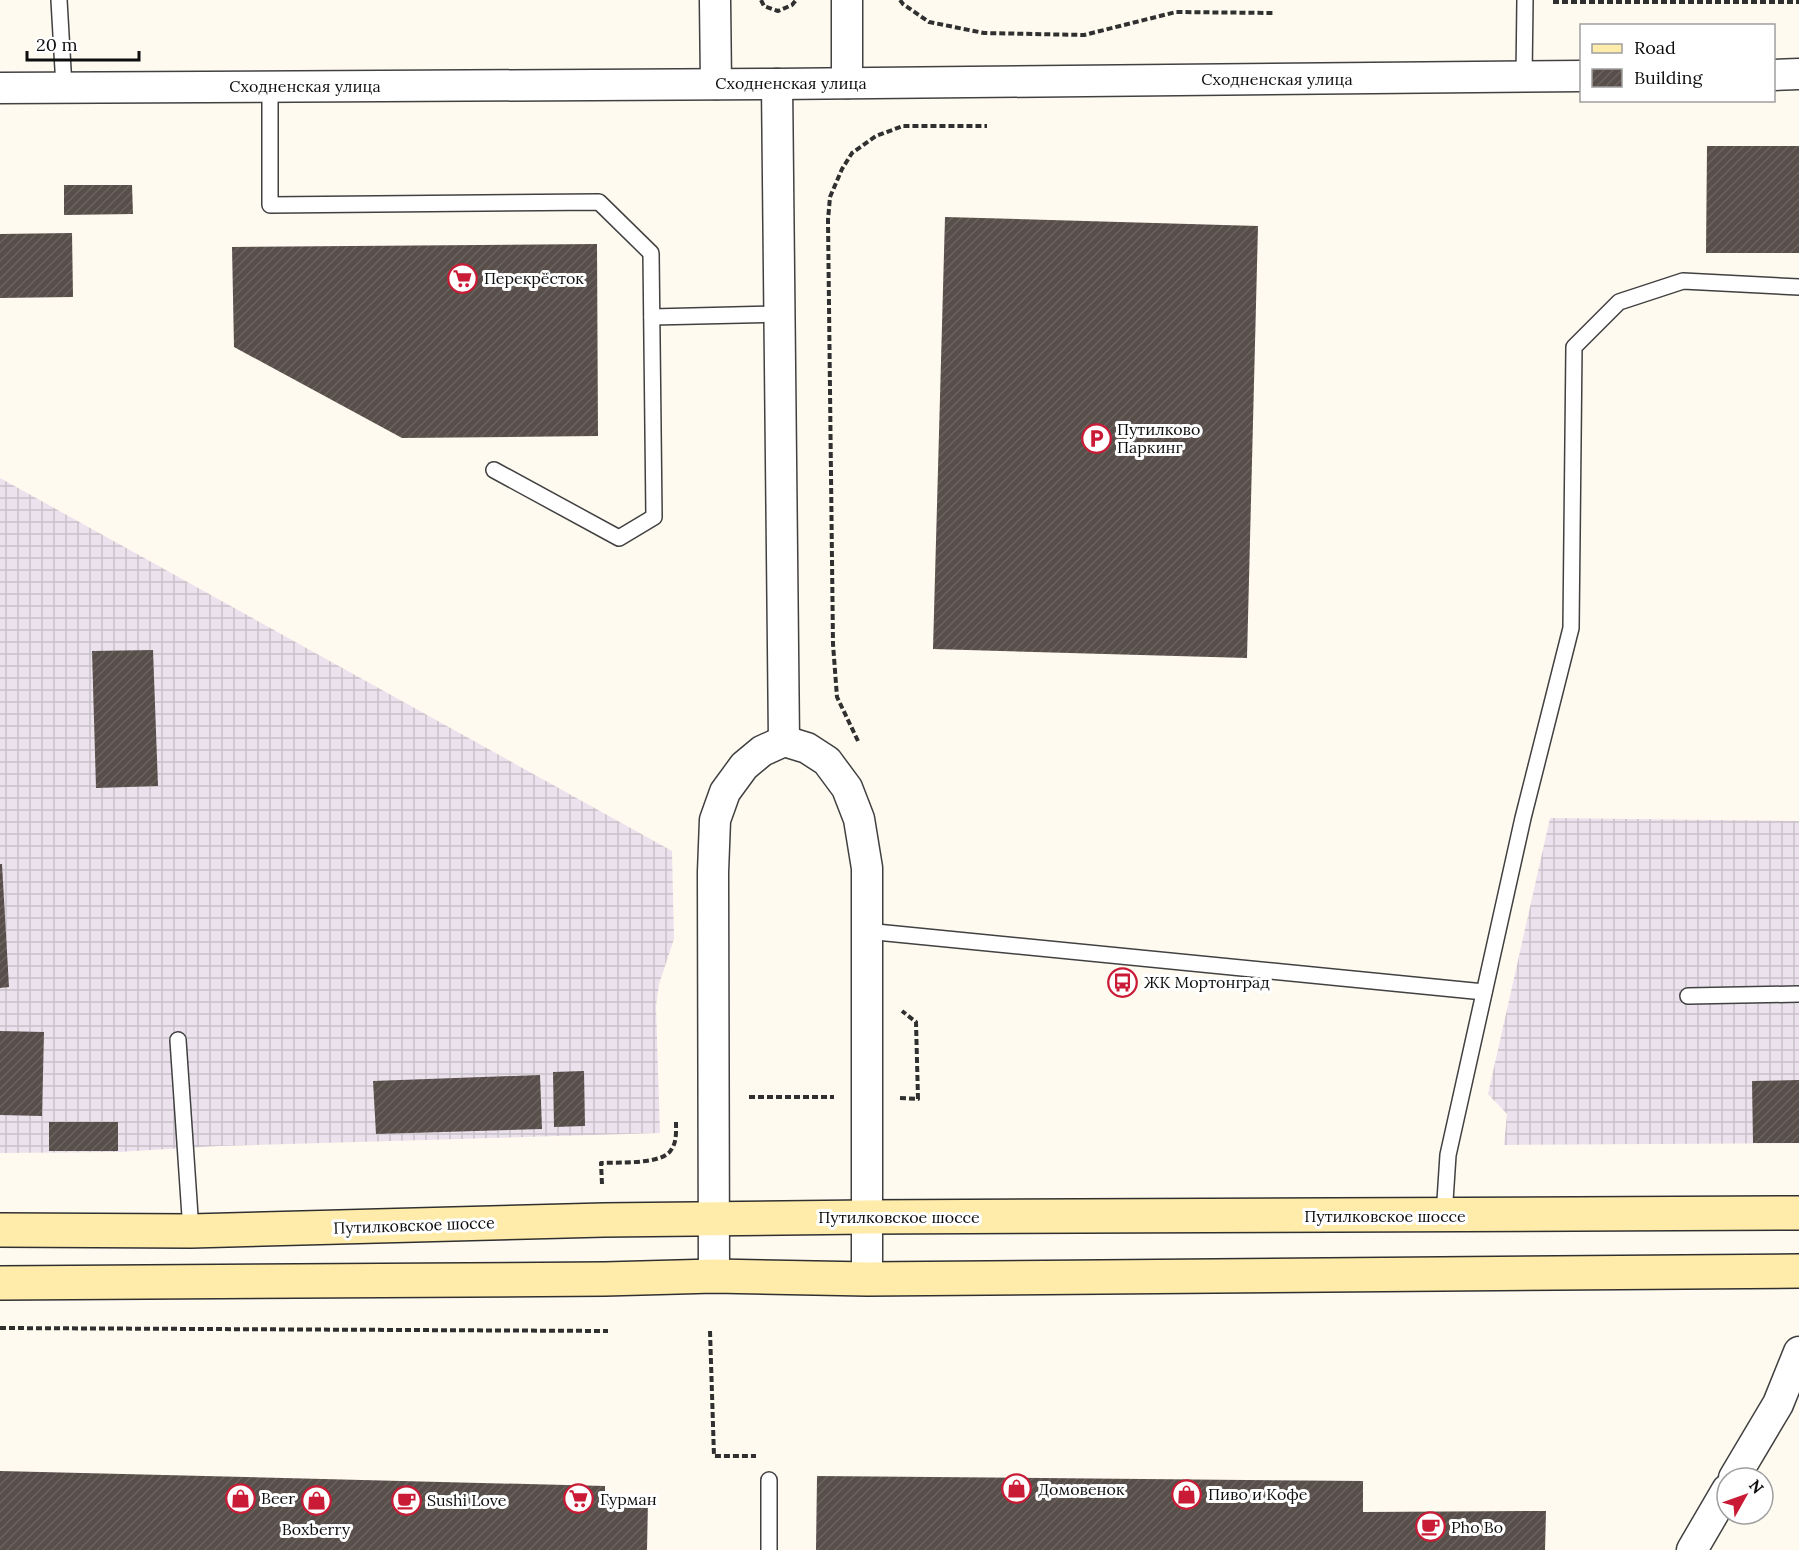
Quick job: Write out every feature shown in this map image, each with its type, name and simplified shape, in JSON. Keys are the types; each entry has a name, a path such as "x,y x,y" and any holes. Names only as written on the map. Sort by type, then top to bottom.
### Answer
{"main road":[{"name":"Путилковское шоссе","path":"0,1230 190,1231 604,1220 866,1217 1799,1213"},
{"path":"0,1283 605,1279 714,1276 867,1279 1799,1271"}],"street":[{"path":"715,0 716,84"},
{"path":"847,0 847,83"},
{"path":"1775,75 1799,74"},
{"name":"Сходненская улица","path":"0,88 777,84 1580,76"},
{"path":"777,84 784,741"},
{"path":"714,1276 713,872 715,820 725,792 744,766 762,751 784,741 807,748 827,761 847,788 859,819 867,868 867,1279"},
{"path":"1741,1466 1778,1404 1799,1352"},
{"path":"1692,1550 1715,1511"}],"lane":[{"path":"59,0 64,87"},
{"path":"1524,77 1525,1"},
{"path":"270,87 270,205 599,202 651,253 654,518 620,538 494,470"},
{"path":"1444,1216 1448,1155 1523,818 1571,628 1574,347 1619,302 1683,281 1799,287"},
{"path":"652,317 780,314"},
{"path":"866,931 1484,992"},
{"path":"1688,996 1799,994"},
{"path":"178,1040 190,1231"},
{"path":"769,1480 769,1550"}],"path":[{"path":"761,0 764,6 778,11 792,5 796,0"},
{"path":"900,0 929,22 984,33 1084,35 1176,12 1273,13"},
{"path":"1525,1 1799,2"},
{"path":"859,743 837,697 833,644 828,220 830,197 852,153 876,136 903,126 987,126"},
{"path":"898,1097 918,1099 916,1022 902,1012 902,1001"},
{"path":"748,1097 844,1097"},
{"path":"602,1194 601,1162 658,1160 670,1152 675,1140 676,1119"},
{"path":"0,1328 608,1331"},
{"path":"710,1331 714,1456 769,1456 769,1480"}],"shaded area":[{"path":"0,478 672,851 674,939 659,984 656,1006 660,1133 218,1146 118,1152 0,1153"},
{"path":"1550,818 1799,821 1799,1143 1504,1145 1507,1114 1488,1094"}],"building":[{"path":"1707,146 1799,146 1799,253 1706,253"},
{"path":"64,185 132,185 133,214 64,215"},
{"name":"Путилково Паркинг","path":"945,217 1258,226 1247,658 933,649"},
{"path":"72,233 73,297 0,298 0,234"},
{"path":"597,244 598,436 402,438 234,347 232,247"},
{"path":"153,650 158,786 96,788 92,651"},
{"path":"0,864 2,864 9,987 0,988"},
{"path":"0,1031 44,1032 42,1116 0,1115"},
{"path":"584,1071 585,1126 554,1127 553,1072"},
{"path":"540,1075 542,1129 376,1134 373,1081"},
{"path":"1799,1080 1799,1143 1753,1143 1752,1081"},
{"path":"49,1122 118,1122 118,1151 49,1151"},
{"path":"0,1471 605,1486 605,1500 648,1501 647,1550 0,1550"},
{"path":"817,1476 1363,1481 1363,1512 1546,1511 1545,1550 816,1550"}],"place":[{"name":"Перекрёсток","path":"463,278"},
{"name":"Путилково Паркинг","path":"1096,438"},
{"name":"ЖК Мортонград","path":"1123,982"},
{"name":"Домовенок","path":"1017,1489"},
{"name":"Пиво и Кофе","path":"1187,1494"},
{"name":"Beer","path":"240,1498"},
{"name":"Гурман","path":"579,1499"},
{"name":"Sushi Love","path":"406,1500"},
{"name":"Boxberry","path":"316,1501"},
{"name":"Pho Bo","path":"1430,1527"}]}
